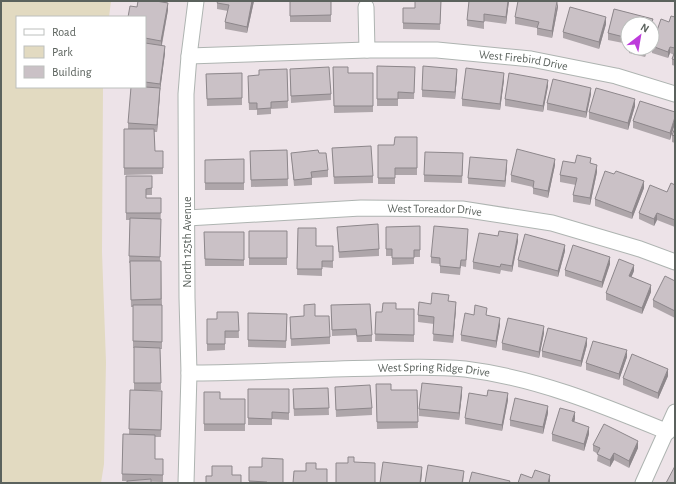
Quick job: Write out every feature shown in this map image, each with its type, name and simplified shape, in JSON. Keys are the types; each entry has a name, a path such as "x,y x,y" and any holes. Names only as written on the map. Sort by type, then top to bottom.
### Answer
{"street":[{"name":"North 125th Avenue","path":"186,483 189,373 186,94 196,1"},
{"path":"366,7 367,50"},
{"name":"West Firebird Drive","path":"189,56 367,50 437,50 531,59 616,76 675,94"},
{"name":"West Toreador Drive","path":"187,218 361,208 462,209 552,223 640,249 675,262"},
{"name":"West Spring Ridge Drive","path":"189,373 254,373 337,368 406,367 464,369 512,377 576,395 668,432"},
{"path":"643,483 668,432 675,412"}],"green space":[{"path":"1,1 111,1 109,16 16,16 16,88 103,88 102,252 106,362 104,464 101,483 1,483"}],"building":[{"path":"138,1 168,3 161,41 146,38 146,16 128,16 130,6 137,7"},
{"path":"218,1 252,1 247,27 225,22 229,5 217,3"},
{"path":"290,1 331,1 331,15 290,16"},
{"path":"415,1 441,1 440,24 403,23 403,8 415,8"},
{"path":"469,1 508,1 506,17 484,14 484,22 467,20"},
{"path":"518,1 557,1 552,31 537,28 539,22 515,17"},
{"path":"570,7 606,17 599,42 563,32"},
{"path":"614,9 641,16 620,16 620,36 608,33"},
{"path":"671,16 675,17 675,48 670,47 668,52 660,49 660,22 661,19 669,22"},
{"path":"146,43 165,46 160,84 146,82"},
{"path":"675,51 675,60 672,59"},
{"path":"377,66 415,67 414,93 398,92 398,99 377,99"},
{"path":"423,66 457,69 455,92 422,90"},
{"path":"329,67 331,94 291,96 290,69"},
{"path":"333,67 348,67 348,73 373,73 373,106 334,106"},
{"path":"466,68 504,73 500,104 462,99"},
{"path":"287,69 288,101 271,102 271,108 257,109 257,103 249,103 248,76 259,75 259,70"},
{"path":"242,73 242,98 207,99 206,74"},
{"path":"509,73 548,80 543,106 505,99"},
{"path":"553,79 591,88 586,112 547,103"},
{"path":"131,88 160,88 157,125 128,123"},
{"path":"596,88 635,99 628,123 589,112"},
{"path":"640,101 675,112 670,133 633,121"},
{"path":"675,128 675,136 672,135"},
{"path":"124,129 154,129 155,151 163,151 163,168 124,168"},
{"path":"395,137 417,137 417,168 395,168 395,178 378,178 378,145 394,145"},
{"path":"371,146 373,176 334,177 332,148"},
{"path":"517,149 555,159 548,191 533,188 534,181 511,175"},
{"path":"287,150 288,179 251,180 250,151"},
{"path":"318,150 319,153 326,153 328,170 311,172 312,178 294,180 291,153"},
{"path":"425,152 463,153 462,176 424,175"},
{"path":"577,155 591,158 590,163 597,165 590,198 573,195 577,178 560,175 563,161 575,163"},
{"path":"470,157 507,160 505,181 468,178"},
{"path":"244,159 244,183 205,183 205,160"},
{"path":"605,171 614,174 616,171 644,181 632,213 595,199"},
{"path":"126,176 152,176 152,188 146,189 146,198 161,198 161,213 126,213"},
{"path":"671,183 675,185 675,220 657,213 654,219 639,213 650,185 667,192"},
{"path":"130,218 161,219 160,257 129,256"},
{"path":"378,224 379,249 339,252 337,227"},
{"path":"420,226 420,250 414,250 414,258 392,258 392,249 386,249 386,227"},
{"path":"434,226 468,229 466,260 461,260 460,268 440,266 440,258 431,257"},
{"path":"298,228 316,228 316,246 333,246 333,261 322,261 322,269 297,269"},
{"path":"249,231 287,231 287,258 249,258"},
{"path":"499,231 518,234 512,266 501,264 500,267 473,262 479,233 498,236"},
{"path":"204,232 244,232 244,260 205,259"},
{"path":"525,234 565,245 558,271 518,260"},
{"path":"573,245 610,257 602,282 565,270"},
{"path":"619,259 634,265 629,276 651,285 642,308 606,293"},
{"path":"130,261 161,261 161,299 131,300"},
{"path":"665,276 675,281 675,311 653,300"},
{"path":"432,293 449,295 448,301 456,302 453,336 433,334 434,317 418,315 419,302 431,304"},
{"path":"383,303 396,303 396,309 414,309 414,335 375,334 376,312 382,312"},
{"path":"315,304 315,316 329,316 330,337 291,339 290,317 304,316 304,305"},
{"path":"370,304 372,335 357,336 356,329 332,330 331,305"},
{"path":"133,305 162,305 162,342 133,341"},
{"path":"475,305 487,308 486,315 500,318 496,341 461,335 465,313 474,315"},
{"path":"217,312 238,312 239,331 225,331 225,344 207,344 207,319 217,319"},
{"path":"248,313 287,314 286,341 248,340"},
{"path":"508,318 544,326 539,352 502,343"},
{"path":"548,328 587,338 581,361 542,351"},
{"path":"593,341 627,350 619,374 586,363"},
{"path":"134,347 160,348 161,383 134,383"},
{"path":"632,354 668,369 658,393 623,378"},
{"path":"422,383 462,387 459,413 419,409"},
{"path":"376,384 391,384 391,390 417,390 418,422 377,422"},
{"path":"370,385 372,408 336,410 335,387"},
{"path":"328,388 329,408 294,409 293,389"},
{"path":"248,389 289,389 289,413 272,412 272,419 248,418"},
{"path":"130,390 162,391 161,430 129,429"},
{"path":"488,390 508,393 502,425 465,418 469,393 487,396"},
{"path":"204,392 220,392 220,399 245,399 245,424 204,424"},
{"path":"515,398 548,406 543,427 510,420"},
{"path":"560,408 575,412 572,421 589,427 584,444 552,434"},
{"path":"604,424 638,441 629,461 614,453 610,460 597,454 600,448 593,445"},
{"path":"123,434 155,435 155,459 163,459 163,475 122,474"},
{"path":"348,457 354,457 354,462 375,463 375,483 336,483 336,463 348,463"},
{"path":"262,458 283,459 283,483 249,481 249,467 262,467"},
{"path":"383,462 422,467 420,483 380,483"},
{"path":"306,463 316,463 316,469 327,469 327,483 293,483 294,471 306,471"},
{"path":"428,465 464,471 462,483 425,483"},
{"path":"212,466 232,466 232,475 241,475 241,483 206,483 206,476 212,476"},
{"path":"675,466 675,483 666,483"},
{"path":"535,470 550,475 548,483 518,483 521,474 532,478"},
{"path":"472,472 510,481 509,483 469,483"},
{"path":"151,479 151,483 127,483 127,481"}]}
